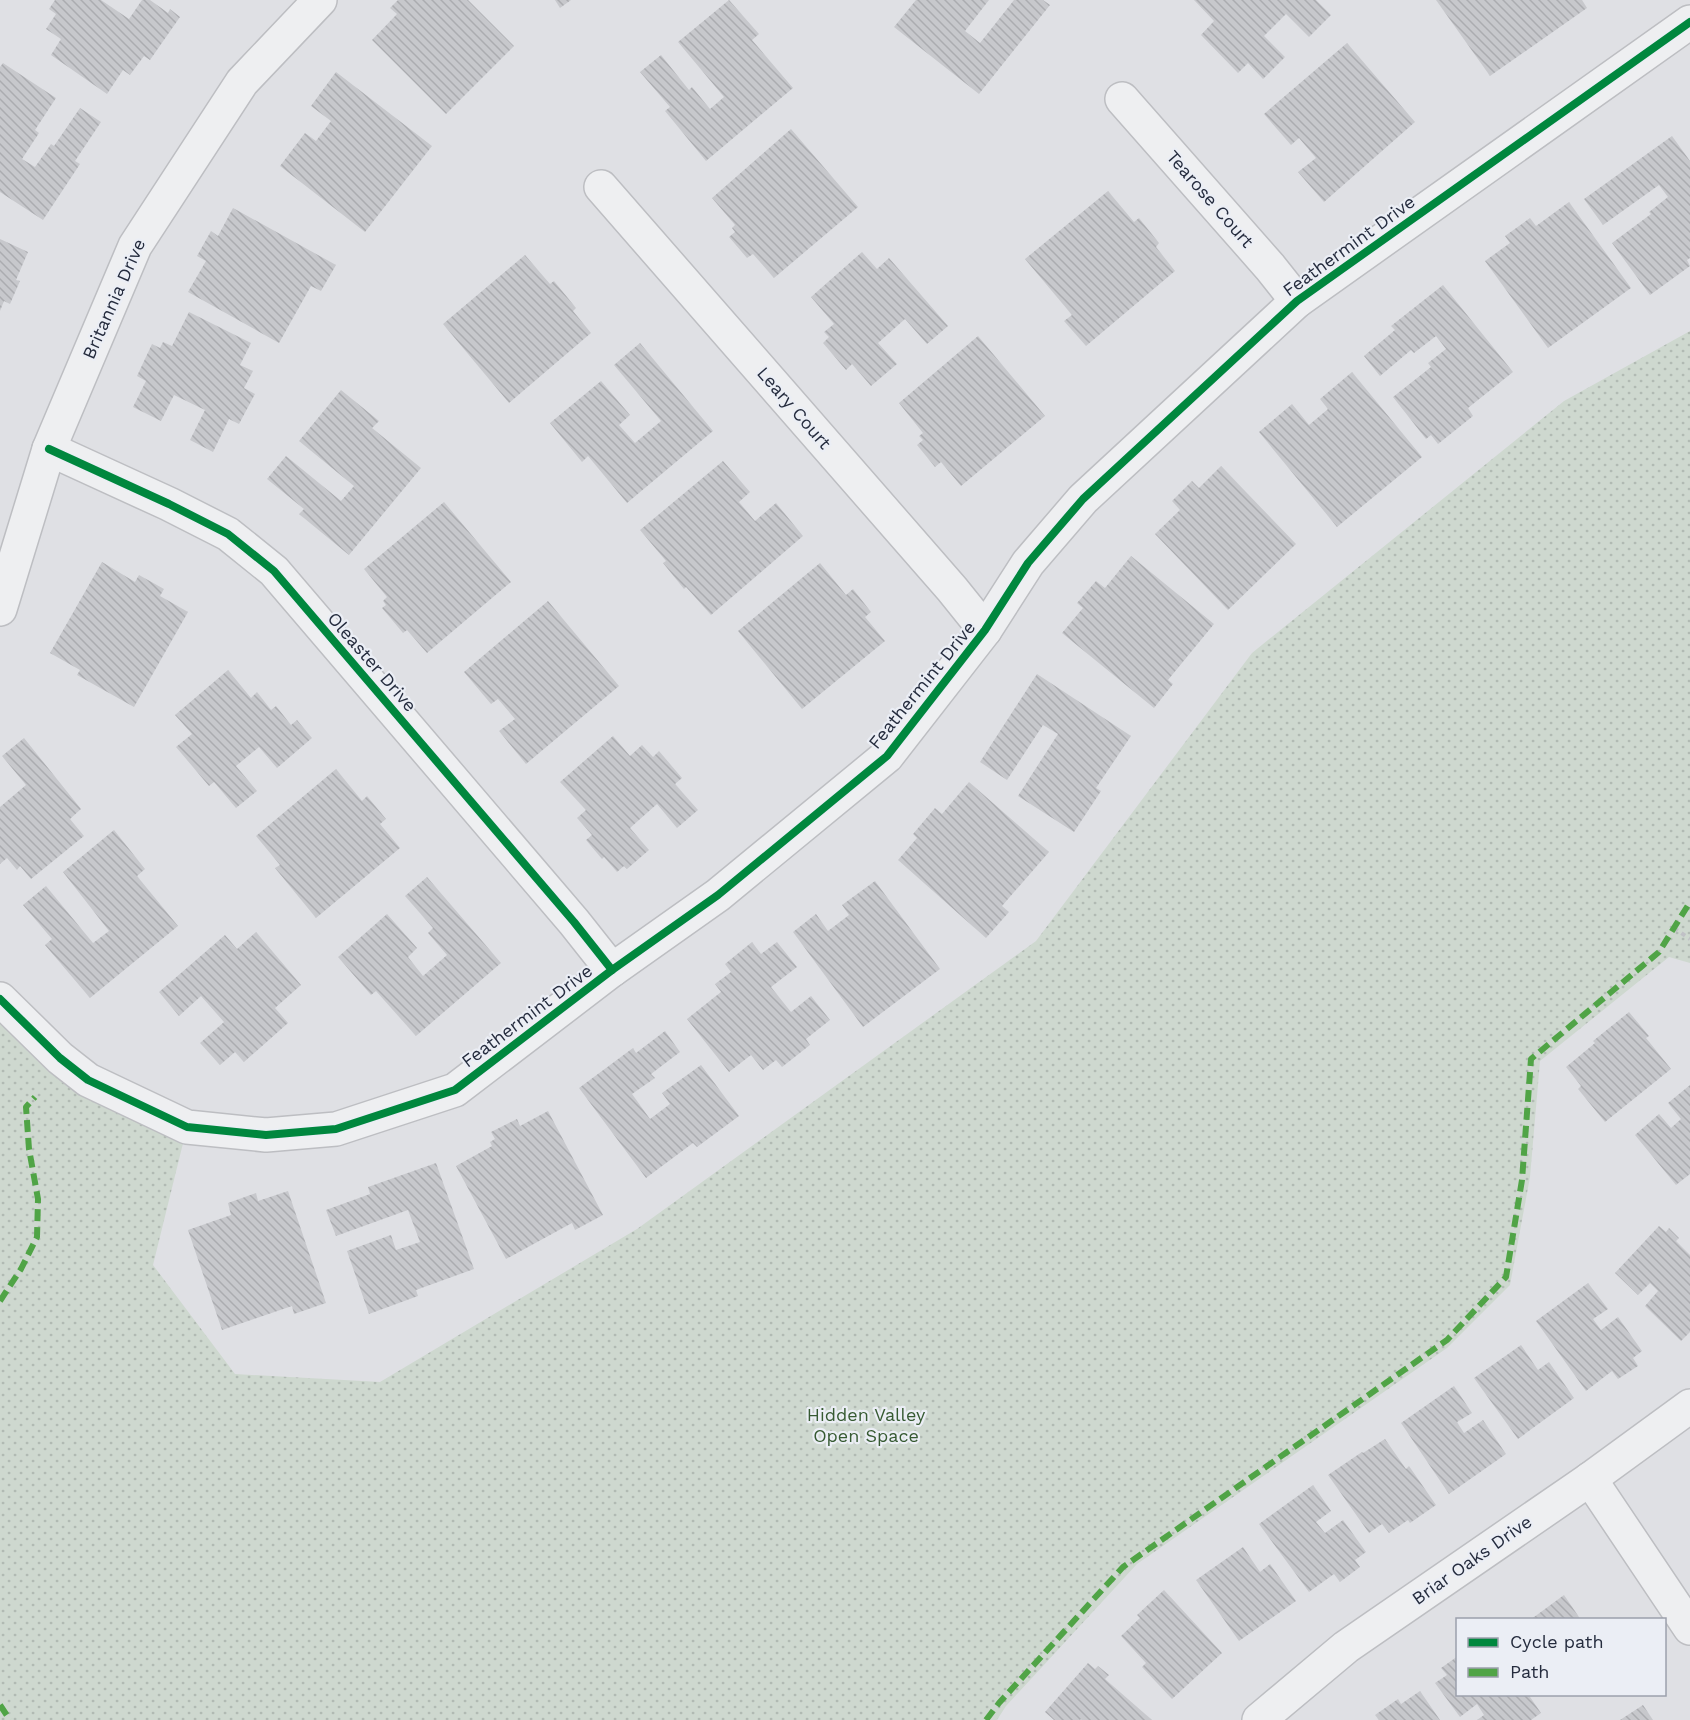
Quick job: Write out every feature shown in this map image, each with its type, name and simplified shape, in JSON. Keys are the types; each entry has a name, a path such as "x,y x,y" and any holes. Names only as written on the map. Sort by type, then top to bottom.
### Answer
{"street":[{"name":"Britannia Drive","path":"0,609 49,449 135,246 242,82 320,0"},
{"path":"1677,0 1690,21"},
{"name":"Feathermint Drive","path":"0,999 60,1058 88,1080 187,1126 266,1135 336,1129 454,1090 612,970 718,895 887,756 986,630 1028,563 1083,499 1297,301 1690,21"},
{"name":"Tearose Court","path":"1122,99 1270,267 1297,301"},
{"name":"Leary Court","path":"601,187 986,630"},
{"name":"Oleaster Drive","path":"49,449 170,504 228,534 274,571 574,922 612,970"},
{"name":"Briar Oaks Drive","path":"1259,1720 1346,1647 1590,1479 1690,1406"},
{"path":"1590,1479 1690,1628"}],"path":[{"path":"1674,928 1690,939"}],"green space":[{"name":"Hidden Valley Open Space","path":"1690,331 1690,963 1669,957 1540,1061 1530,1177 1510,1285 1447,1348 1137,1564 1006,1706 997,1720 0,1720 0,999 60,1058 187,1127 153,1265 235,1374 380,1382 637,1229 1036,941 1252,653 1564,401"}],"building":[{"path":"55,0 101,0 129,19 142,0 150,0 168,13 170,9 180,17 150,60 144,56 130,75 123,70 107,94 51,55 61,39 46,29 56,14 49,9"},
{"path":"398,0 468,0 514,46 446,114 372,40 397,14 390,8"},
{"path":"555,0 571,0 560,8"},
{"path":"729,0 759,34 752,40 793,88 706,161 665,111 670,107 640,72 661,55 689,90 692,87 710,109 724,97 678,42"},
{"path":"916,0 989,0 965,31 980,43 1014,0 1043,0 1050,5 979,94 894,27"},
{"path":"1194,0 1316,0 1331,15 1309,37 1286,14 1264,36 1285,57 1263,79 1248,63 1238,73 1201,35 1214,21"},
{"path":"1436,0 1582,0 1587,8 1490,76"},
{"path":"1347,43 1415,122 1324,202 1298,172 1316,158 1299,138 1291,145 1264,114"},
{"path":"3,63 56,98 35,130 39,133 22,159 35,167 51,144 54,146 80,108 101,122 75,161 80,164 43,220 0,192 0,67"},
{"path":"336,72 432,146 365,232 280,166 305,133 316,141 331,121 311,106"},
{"path":"791,129 858,207 774,278 753,254 747,258 729,237 735,232 732,228 735,225 712,198"},
{"path":"1672,136 1690,161 1690,258 1687,260 1690,266 1650,295 1612,243 1651,214 1649,212 1668,197 1659,185 1603,225 1584,199"},
{"path":"1108,191 1134,222 1139,218 1159,243 1156,247 1175,271 1086,346 1064,321 1072,315 1025,259"},
{"path":"1569,202 1631,288 1548,348 1485,261 1510,243 1505,236 1530,218 1536,226"},
{"path":"233,208 336,265 321,291 311,286 279,343 188,292 206,261 197,256 211,231 218,236"},
{"path":"0,239 28,252 16,280 20,281 10,304 4,301 0,311"},
{"path":"862,252 877,269 889,258 948,326 927,344 905,319 878,343 897,364 871,386 852,364 846,370 823,343 829,337 824,332 834,324 811,297"},
{"path":"525,255 550,284 554,281 576,308 573,311 591,333 509,403 443,324"},
{"path":"1443,285 1513,372 1468,408 1473,416 1438,444 1431,435 1426,439 1393,397 1431,367 1428,363 1446,349 1436,336 1414,353 1411,350 1380,376 1364,356 1395,330 1391,326"},
{"path":"189,312 251,343 240,365 253,371 244,388 255,394 239,424 229,419 213,452 190,440 205,410 174,395 161,421 133,407 146,381 137,376 152,344 160,348 163,342 172,346"},
{"path":"978,336 1045,416 961,486 941,462 935,467 917,445 923,440 919,436 923,433 899,403"},
{"path":"640,343 713,431 627,503 588,456 582,462 550,423 601,381 630,415 619,425 635,443 661,421 614,365"},
{"path":"1352,372 1422,457 1337,527 1259,432 1292,404 1309,425 1328,409 1320,399"},
{"path":"341,390 379,421 372,428 421,468 349,555 299,514 304,509 267,479 286,456 341,501 354,486 299,441"},
{"path":"723,461 750,492 739,502 755,521 776,503 803,536 711,615 686,587 684,589 663,563 666,561 640,530"},
{"path":"1221,466 1296,544 1228,610 1155,534 1180,510 1172,501 1192,481 1199,488"},
{"path":"444,502 511,582 427,653 407,630 403,633 382,608 386,605 383,601 387,597 364,569"},
{"path":"1131,556 1214,624 1168,680 1173,684 1154,708 1062,633 1083,608 1077,603 1096,581 1105,588"},
{"path":"102,562 135,582 139,575 164,589 160,596 188,612 134,707 77,675 80,670 50,653"},
{"path":"820,563 846,595 853,589 871,612 865,617 885,641 802,709 738,631"},
{"path":"548,601 619,686 526,764 499,731 515,719 498,699 491,704 464,672"},
{"path":"228,670 251,698 257,692 271,710 276,706 291,725 297,720 312,738 277,768 259,747 236,766 257,791 236,808 214,782 209,786 176,747 192,734 175,715"},
{"path":"1037,674 1131,736 1096,788 1101,791 1074,832 1018,796 1058,734 1043,725 1007,780 980,762"},
{"path":"613,736 630,756 642,745 653,757 659,751 682,778 675,784 698,810 677,828 657,804 630,828 649,850 627,869 624,866 617,872 586,840 592,835 577,818 586,810 560,782"},
{"path":"24,738 81,809 70,819 84,836 31,879 20,866 17,870 7,858 0,864 0,807 26,785 2,756"},
{"path":"336,769 362,801 367,796 386,819 380,824 400,848 316,918 275,868 280,865 256,836"},
{"path":"969,782 1049,852 1002,906 1009,912 986,938 898,860 917,838 913,834 935,808 942,814"},
{"path":"114,830 145,869 137,876 178,926 90,998 45,945 52,939 23,905 46,886 93,943 109,931 63,872"},
{"path":"427,877 501,963 416,1036 376,991 371,995 338,957 387,914 417,948 408,957 423,976 447,955 428,933 433,928 405,896"},
{"path":"875,881 940,969 863,1027 793,932 816,914 828,931 849,915 842,905"},
{"path":"256,932 301,985 275,1008 288,1023 244,1062 235,1052 220,1065 200,1043 224,1022 201,996 179,1016 159,992 225,935 237,949"},
{"path":"752,942 761,954 777,942 797,967 771,987 791,1012 811,996 830,1020 806,1039 810,1045 782,1067 776,1060 763,1070 751,1055 729,1072 687,1019 721,992 715,984 731,972 725,964"},
{"path":"1629,1012 1649,1036 1646,1038 1671,1069 1605,1122 1578,1089 1581,1086 1566,1067 1595,1043 1593,1041"},
{"path":"665,1031 680,1052 651,1074 655,1078 632,1094 650,1119 670,1104 662,1093 701,1065 739,1116 697,1147 693,1143 646,1178 579,1088 633,1048 636,1053"},
{"path":"1690,1085 1690,1174 1676,1185 1635,1135 1659,1114 1671,1128 1681,1119 1668,1103"},
{"path":"548,1111 603,1215 575,1230 572,1223 506,1259 456,1166 492,1146 490,1142 495,1139 491,1132 517,1119 520,1126"},
{"path":"436,1163 474,1269 416,1290 418,1296 369,1314 347,1251 391,1235 396,1250 420,1242 408,1210 336,1236 326,1210 370,1194 368,1187"},
{"path":"288,1191 326,1303 294,1314 292,1306 222,1330 188,1230 231,1215 228,1203 256,1193 258,1201"},
{"path":"1659,1226 1666,1232 1669,1228 1679,1238 1676,1241 1690,1255 1690,1332 1681,1341 1645,1306 1658,1291 1650,1283 1638,1295 1615,1273"},
{"path":"1588,1283 1608,1309 1593,1319 1601,1330 1618,1317 1642,1351 1633,1358 1638,1366 1618,1379 1612,1371 1586,1391 1536,1321"},
{"path":"1521,1345 1538,1370 1549,1362 1574,1398 1518,1439 1474,1378"},
{"path":"1454,1386 1472,1413 1457,1422 1464,1433 1483,1420 1506,1454 1449,1494 1401,1423"},
{"path":"1385,1439 1406,1469 1409,1466 1436,1505 1410,1523 1408,1520 1389,1533 1382,1524 1369,1533 1328,1475"},
{"path":"1313,1485 1331,1511 1316,1522 1325,1533 1343,1520 1366,1552 1355,1560 1360,1567 1340,1582 1334,1574 1309,1592 1259,1524"},
{"path":"1243,1547 1260,1572 1270,1564 1296,1601 1239,1641 1196,1580"},
{"path":"1164,1590 1222,1653 1172,1699 1142,1667 1146,1663 1121,1636 1140,1618 1137,1615"},
{"path":"1564,1595 1580,1618 1533,1618"},
{"path":"1456,1657 1456,1696 1529,1696 1541,1713 1531,1720 1477,1720 1484,1715 1477,1704 1460,1717 1435,1683 1447,1675 1441,1668"},
{"path":"1088,1663 1095,1669 1098,1666 1109,1675 1105,1679 1152,1720 1054,1720 1045,1712"},
{"path":"1420,1691 1440,1720 1379,1720 1375,1715 1398,1699 1401,1704"},
{"path":"1643,1705 1653,1720 1620,1720"}],"marked path":[{"path":"986,1720 1123,1567 1447,1340 1506,1277 1522,1180 1531,1059 1659,952 1690,902"},
{"path":"0,1301 21,1269 37,1237 38,1199 29,1149 26,1107 35,1097"},
{"path":"0,1705 10,1720"}],"cycle path":[{"path":"0,999 60,1058 88,1080 187,1127 266,1135 336,1129 455,1090 612,970 718,895 887,756 985,630 1028,563 1083,499 1297,301 1690,22"},
{"path":"49,449 228,534 274,571 574,922 612,970"}]}
